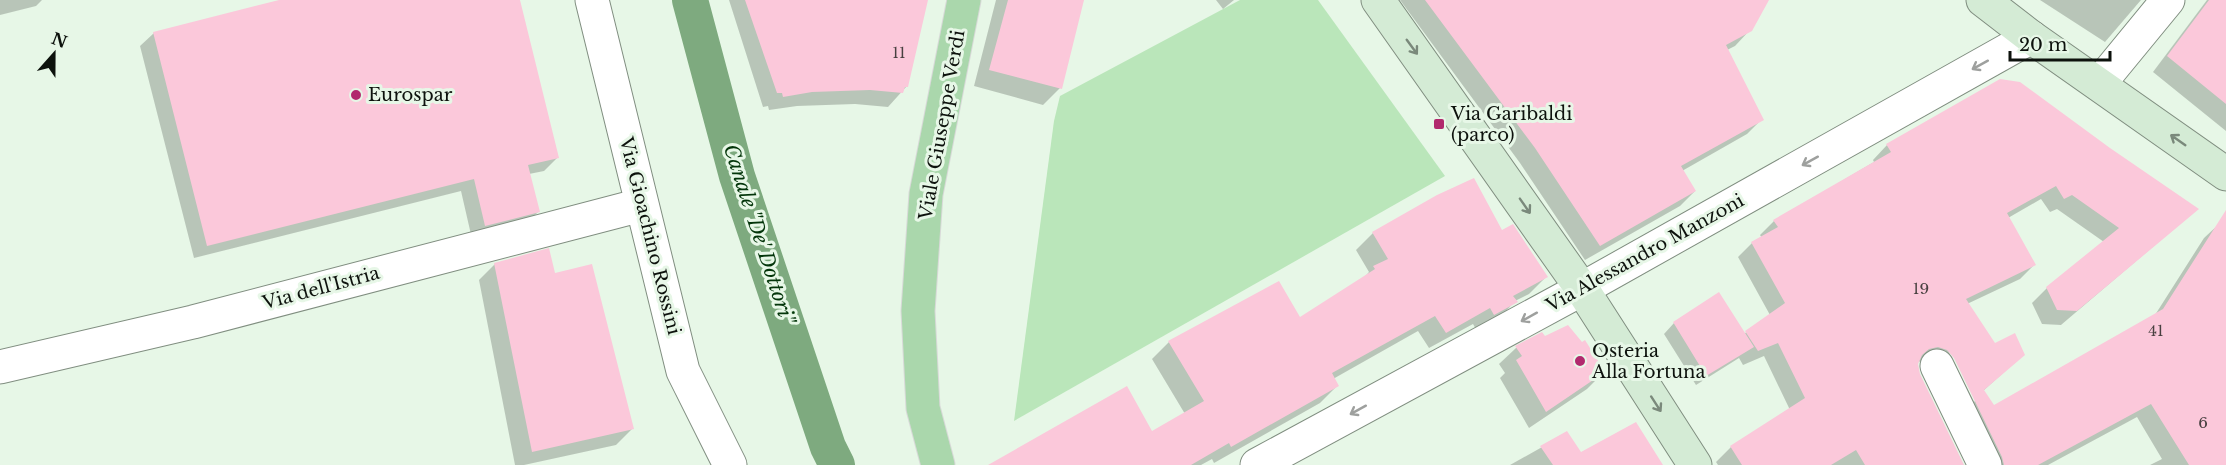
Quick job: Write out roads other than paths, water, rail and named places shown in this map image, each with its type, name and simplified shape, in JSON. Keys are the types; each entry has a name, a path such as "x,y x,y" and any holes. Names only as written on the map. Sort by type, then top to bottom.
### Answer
{"main road":[{"name":"Viale Giuseppe Verdi","path":"938,465 923,408 918,311 926,194 964,0"}],"street":[{"name":"Via Gioachino Rossini","path":"592,0 683,371 730,465"},
{"path":"1378,0 1582,289 1695,465"},
{"path":"1983,0 2031,37 2226,174"},
{"path":"2099,84 2168,0"},
{"name":"Via Alessandro Manzoni","path":"1257,465 1582,289 2031,37"},
{"name":"Via dell'Istria","path":"0,367 193,322 642,205"},
{"path":"1937,366 1985,465"}],"waterway":[{"name":"Canale \"De' Dottori\"","path":"690,0 737,176 828,447 837,465"}],"place":[{"name":"Eurospar","path":"356,95"},
{"name":"Via Garibaldi (parco)","path":"1439,124"},
{"name":"Osteria Alla Fortuna","path":"1580,361"}]}
